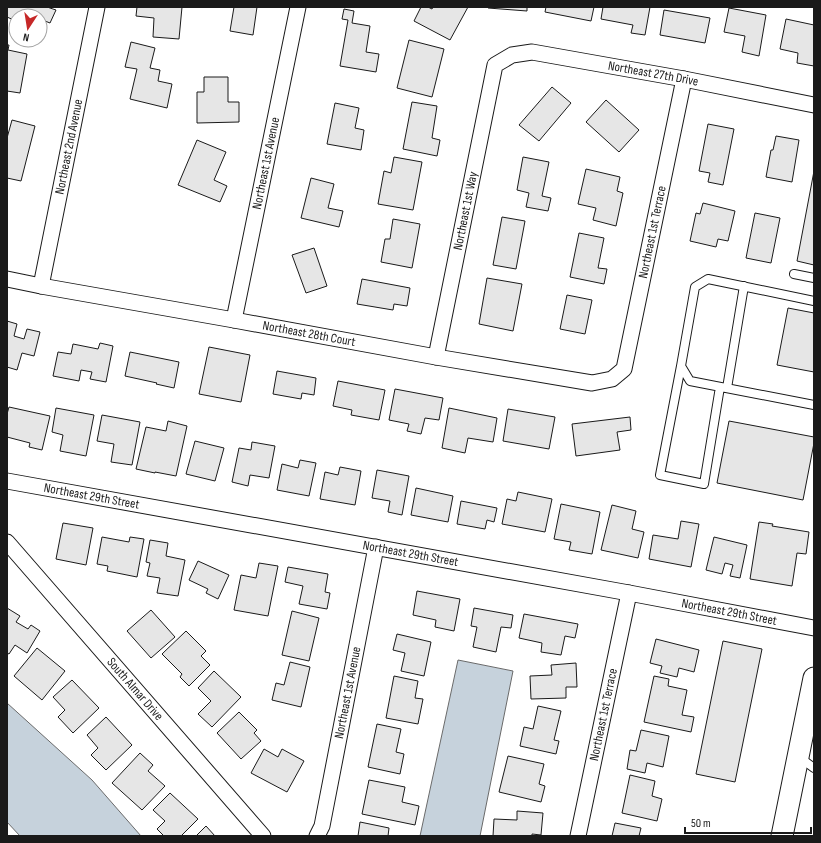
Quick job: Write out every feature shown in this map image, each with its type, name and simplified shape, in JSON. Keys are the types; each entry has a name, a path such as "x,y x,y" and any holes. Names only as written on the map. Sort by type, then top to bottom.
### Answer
{"main road":[{"path":"782,836 806,763 814,678"}],"street":[{"name":"Northeast 2nd Avenue","path":"41,286 97,7"},
{"name":"Northeast 1st Avenue","path":"234,320 298,7"},
{"name":"Northeast 27th Drive","path":"495,65 512,55 532,52 684,79 814,105"},
{"name":"Northeast 1st Way","path":"436,357 495,65"},
{"name":"Northeast 1st Terrace","path":"612,379 624,369 684,79"},
{"name":"Northeast 28th Court","path":"7,279 436,357 592,383 612,379"},
{"name":"Northeast 29th Street","path":"7,481 629,593 814,628"},
{"name":"South Almar Drive","path":"7,542 263,836"},
{"name":"Northeast 1st Avenue","path":"317,836 322,826 376,547"},
{"name":"Northeast 1st Terrace","path":"578,836 629,593"}],"lane":[{"path":"794,274 814,278"},
{"path":"744,286 704,484 660,475 694,287 708,279 744,286 814,301"},
{"path":"680,366 690,382 814,405"}],"shaded area":[{"path":"458,660 513,671 480,836 420,836"},
{"path":"7,703 92,780 141,836 20,836 7,822"}],"building":[{"path":"7,7 47,7 56,10 50,23 48,22 48,8 8,8 7,17"},
{"path":"137,7 182,7 179,39 153,37 154,18 136,16"},
{"path":"234,7 257,7 253,35 230,31"},
{"path":"421,7 428,7 432,9 433,7 468,7 450,40 414,21"},
{"path":"527,7 527,11 488,8"},
{"path":"546,7 594,7 591,21 545,12"},
{"path":"603,7 650,7 645,35 631,33 633,25 601,19"},
{"path":"729,8 766,15 759,56 742,52 745,36 724,32"},
{"path":"344,9 354,11 352,23 370,26 366,52 379,54 376,72 340,66 348,20 342,19"},
{"path":"664,10 710,18 705,43 660,35"},
{"path":"786,19 814,25 814,66 797,63 798,53 780,49"},
{"path":"409,40 444,49 432,97 397,88"},
{"path":"131,42 155,48 150,68 160,70 158,81 172,84 167,108 130,99 137,69 125,67"},
{"path":"8,45 8,50 27,54 20,93 7,91"},
{"path":"204,77 228,77 228,102 239,102 239,122 197,123 197,92 204,92"},
{"path":"552,87 571,103 539,141 519,125"},
{"path":"606,100 639,130 619,152 586,122"},
{"path":"412,102 437,106 432,138 440,140 437,156 403,149"},
{"path":"335,103 359,108 355,128 364,130 361,150 327,144"},
{"path":"12,120 35,126 21,181 7,178 7,138"},
{"path":"708,124 734,129 723,185 708,182 710,173 699,171"},
{"path":"776,136 799,140 792,182 766,177 771,150 773,150"},
{"path":"197,140 226,152 214,180 227,186 220,202 178,185"},
{"path":"394,157 422,162 413,210 378,204 384,171 391,173"},
{"path":"523,157 549,162 542,196 551,198 548,211 526,207 529,193 517,190"},
{"path":"586,169 620,177 617,191 623,193 616,226 593,220 596,208 578,204"},
{"path":"814,171 814,265 797,261"},
{"path":"311,178 334,184 328,208 343,211 339,227 301,218"},
{"path":"703,203 735,211 728,241 718,239 716,247 690,241 696,213 700,214"},
{"path":"755,213 780,218 771,263 746,258"},
{"path":"502,217 525,221 516,269 493,265"},
{"path":"393,219 420,224 412,268 381,262 385,239 390,239"},
{"path":"579,233 604,238 598,268 607,269 604,284 570,277"},
{"path":"314,248 327,286 306,293 292,255"},
{"path":"487,278 522,284 513,331 479,324"},
{"path":"362,279 410,288 407,306 394,304 393,310 357,304"},
{"path":"567,295 592,300 585,334 560,329"},
{"path":"788,308 814,313 814,372 777,365"},
{"path":"7,321 17,324 14,336 24,339 27,329 40,332 34,356 22,353 17,370 7,367"},
{"path":"100,343 113,346 106,382 90,379 92,372 81,370 79,381 53,376 58,352 71,354 73,344 98,349"},
{"path":"209,347 250,355 241,402 199,394"},
{"path":"130,352 179,362 174,388 125,376"},
{"path":"277,371 316,378 314,395 302,393 301,399 273,394"},
{"path":"338,381 385,390 379,420 351,415 352,410 333,406"},
{"path":"395,389 443,398 439,420 425,418 421,434 407,431 409,424 389,420"},
{"path":"9,407 50,416 42,450 29,447 30,443 7,437 7,414"},
{"path":"56,408 94,415 86,456 60,451 63,435 52,432"},
{"path":"449,408 497,418 493,442 468,438 465,453 442,448"},
{"path":"508,409 555,417 549,449 503,441"},
{"path":"102,415 140,422 132,465 111,462 114,444 97,441"},
{"path":"630,417 631,430 617,432 620,450 576,456 572,424"},
{"path":"168,421 187,426 176,476 136,469 146,427 166,431"},
{"path":"729,421 814,437 803,500 717,483"},
{"path":"195,441 224,448 215,481 186,474"},
{"path":"252,442 275,446 269,478 250,475 248,486 232,482 239,448 251,450"},
{"path":"300,460 316,463 309,496 277,490 282,464 298,468"},
{"path":"340,467 361,471 355,505 320,499 325,472 338,475"},
{"path":"377,470 409,476 402,515 388,512 390,501 372,498"},
{"path":"416,488 453,496 448,522 411,515"},
{"path":"518,492 552,499 545,532 502,524 507,499 516,501"},
{"path":"461,501 497,508 494,522 487,520 485,529 457,524"},
{"path":"561,504 600,512 592,554 569,550 571,542 554,539"},
{"path":"612,505 636,511 632,529 644,532 638,558 601,550"},
{"path":"681,521 699,524 691,567 649,559 653,535 678,539"},
{"path":"759,522 773,524 772,526 809,532 806,554 797,553 792,586 750,579"},
{"path":"63,523 93,528 86,565 56,559"},
{"path":"102,537 129,542 130,537 144,539 137,577 107,571 108,566 97,564"},
{"path":"714,537 747,545 740,578 730,576 733,565 725,563 722,574 706,570"},
{"path":"150,540 168,543 166,556 185,560 178,596 157,593 160,578 147,576 150,563 146,562"},
{"path":"198,561 229,575 218,599 206,593 208,589 189,580"},
{"path":"259,563 278,566 268,616 234,610 241,575 256,578"},
{"path":"288,567 328,574 325,592 330,593 327,609 299,604 303,586 285,582"},
{"path":"417,591 460,599 454,631 435,627 436,620 413,615"},
{"path":"7,608 20,616 16,622 28,629 31,625 40,631 27,653 15,645 9,654 7,653"},
{"path":"474,608 513,615 511,628 501,627 496,652 473,647 477,627 471,626"},
{"path":"151,610 175,637 151,658 127,631"},
{"path":"292,611 319,618 309,661 282,655"},
{"path":"524,614 578,624 575,638 565,636 561,655 541,652 542,643 519,638"},
{"path":"186,631 206,651 201,656 210,665 189,686 180,677 182,674 162,654"},
{"path":"397,634 431,642 424,676 401,671 405,653 393,650"},
{"path":"656,639 699,650 694,672 679,668 677,677 660,673 662,666 650,663"},
{"path":"723,641 762,649 735,782 696,774"},
{"path":"37,648 65,671 42,700 14,676"},
{"path":"290,662 310,667 301,707 272,700 276,683 284,685"},
{"path":"576,663 577,687 566,687 566,698 531,699 530,676 552,675 551,665"},
{"path":"214,671 241,697 212,727 198,714 211,701 198,688"},
{"path":"394,676 418,681 415,698 423,699 418,724 386,718"},
{"path":"654,676 669,679 668,686 687,690 682,715 694,717 691,732 644,722"},
{"path":"72,680 99,708 73,733 58,717 65,710 53,697"},
{"path":"538,706 561,711 554,740 559,741 556,754 520,746 524,727 533,729"},
{"path":"239,712 257,730 254,733 261,741 241,759 217,733"},
{"path":"106,717 132,745 106,770 91,755 98,748 87,735"},
{"path":"377,724 401,729 396,752 404,754 400,774 368,767"},
{"path":"641,730 669,736 663,767 647,763 645,773 627,769 630,750 636,751"},
{"path":"264,749 278,757 282,749 304,761 287,792 251,773"},
{"path":"140,753 153,765 148,771 165,786 142,810 112,783"},
{"path":"508,756 544,764 539,784 545,786 541,802 499,792"},
{"path":"630,775 655,781 652,796 662,799 657,821 622,813"},
{"path":"369,780 405,787 402,802 419,806 415,825 362,814"},
{"path":"170,793 198,819 181,836 164,836 157,829 165,821 153,810"},
{"path":"517,811 543,813 541,835 493,836 494,819 517,820"},
{"path":"360,822 389,828 388,836 358,836"},
{"path":"615,823 641,828 639,836 612,836"},
{"path":"206,826 215,836 196,836"}]}
